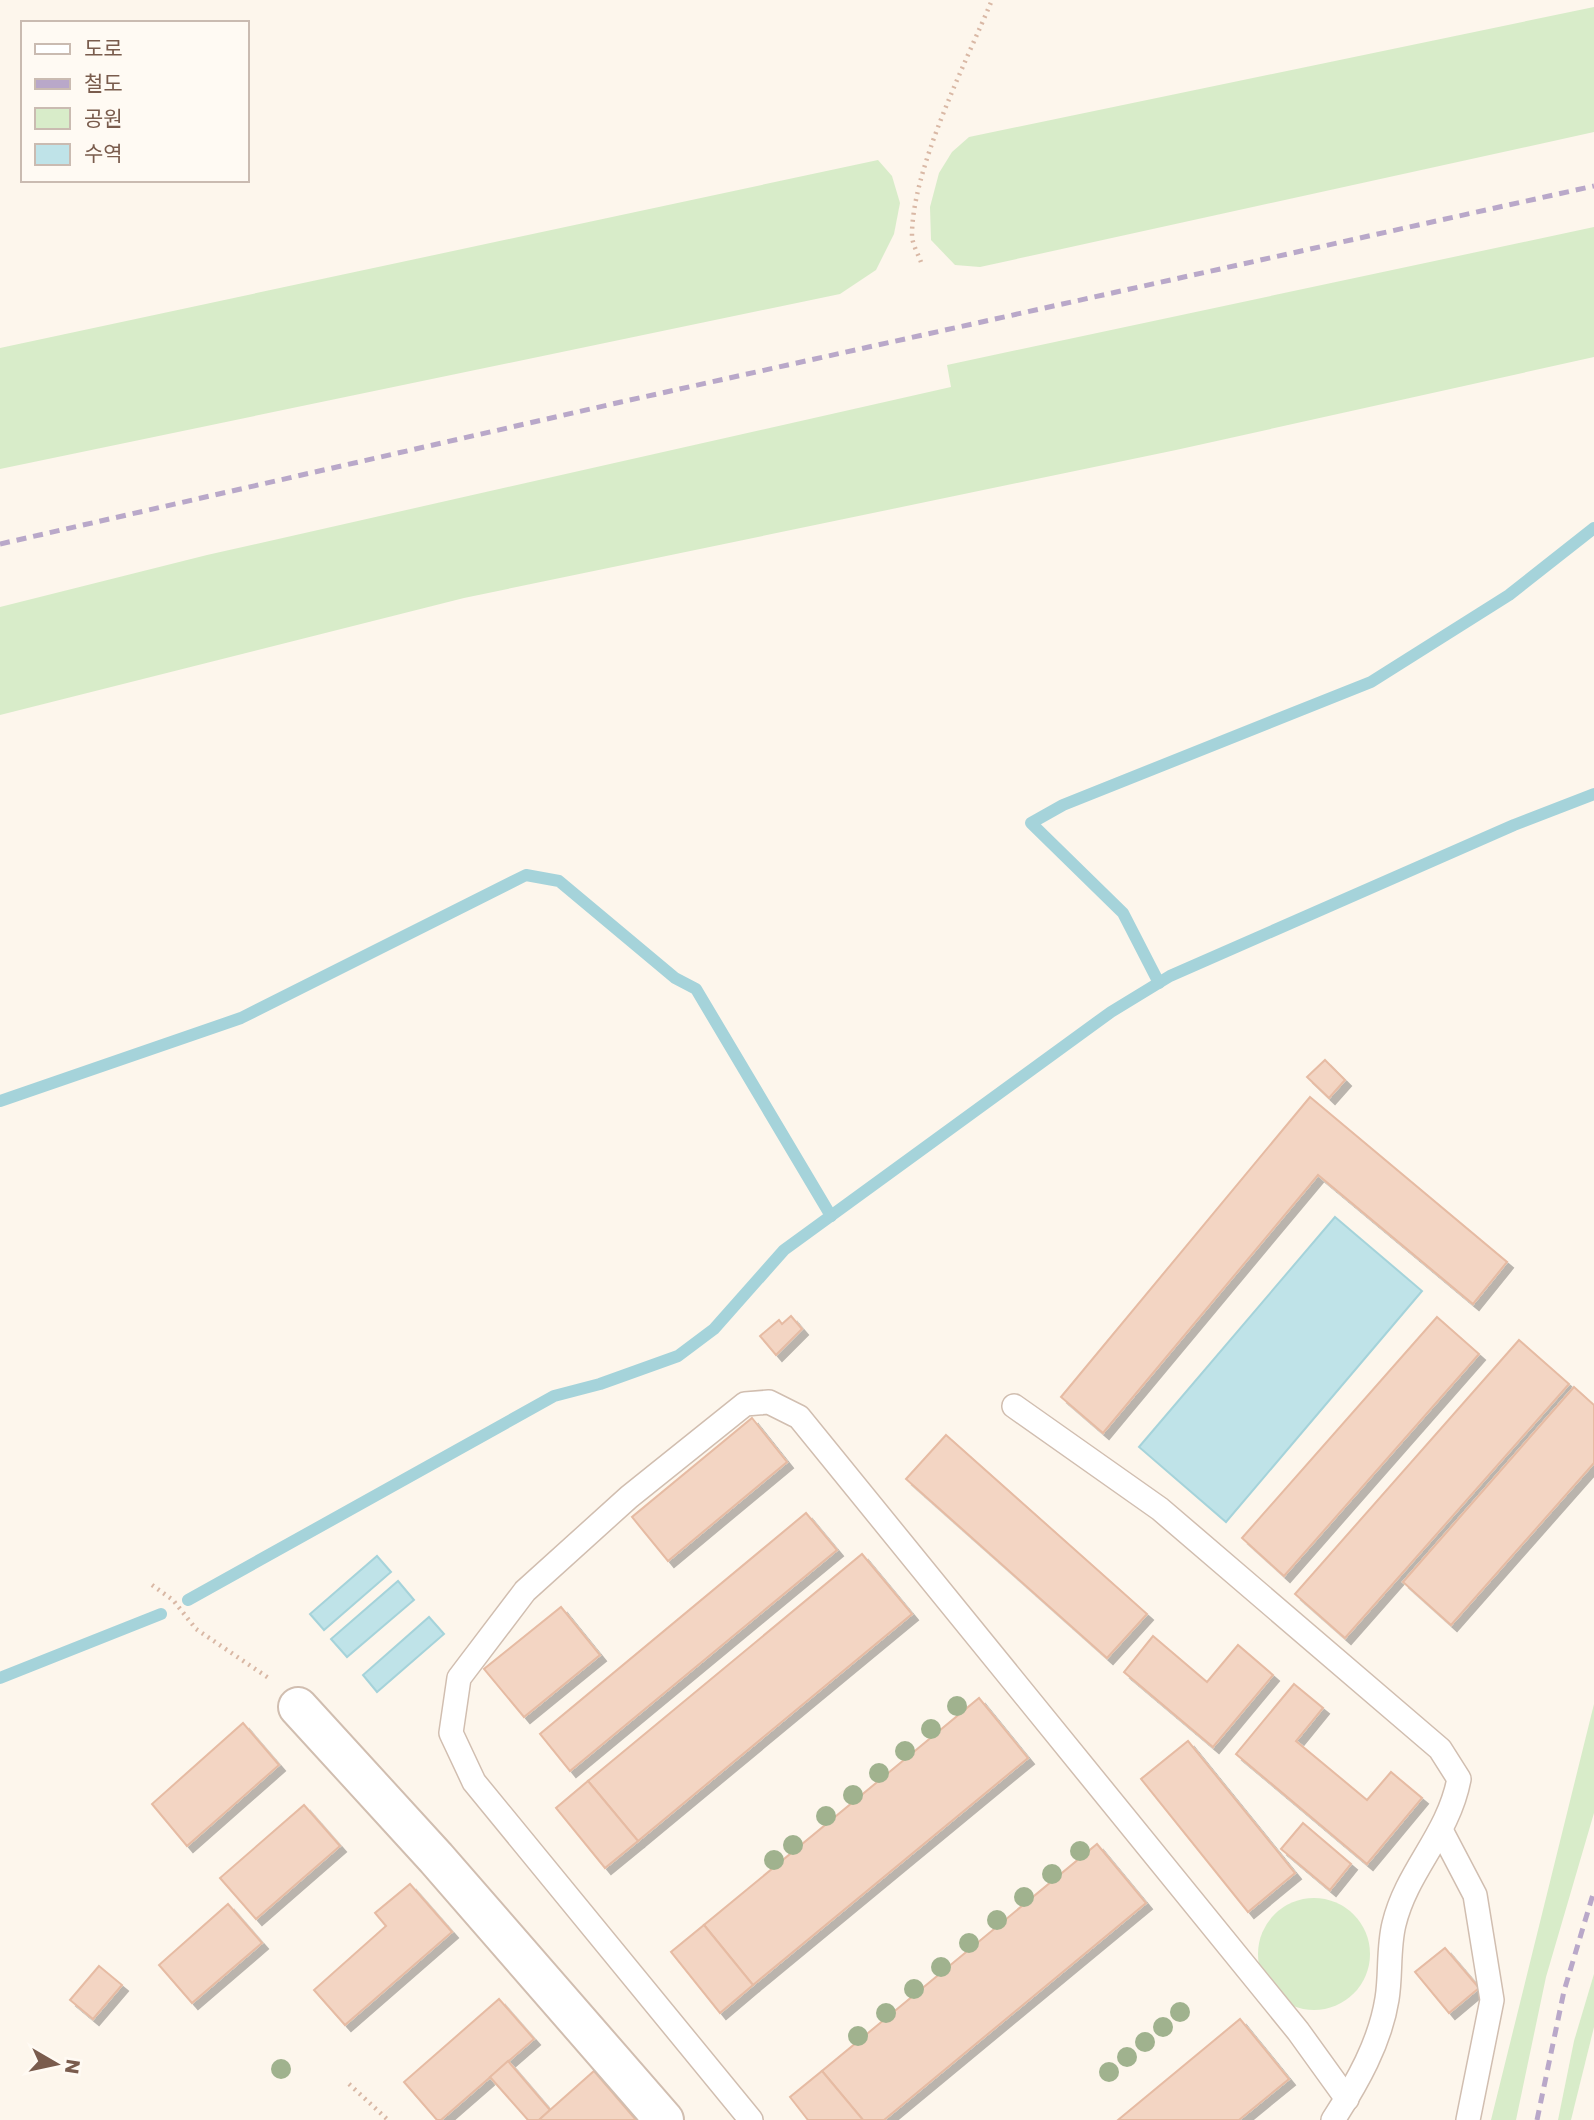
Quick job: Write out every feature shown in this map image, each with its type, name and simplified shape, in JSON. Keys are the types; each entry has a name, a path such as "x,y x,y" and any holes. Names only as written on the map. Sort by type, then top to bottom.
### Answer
{"street":[{"path":"298,1707 436,1858 664,2120"}],"lane":[{"path":"751,2120 474,1782 451,1733 459,1678 525,1591 629,1497 745,1404 769,1402 799,1417 1298,2031 1347,2099"},
{"path":"1014,1406 1160,1509 1440,1749 1459,1779 1454,1803 1442,1832 1412,1878 1394,1925 1387,2001 1367,2064 1333,2120"},
{"path":"1442,1832 1475,1895 1492,2000 1468,2120"}],"path":[{"path":"921,262 912,239 923,177 939,126 992,0"},
{"path":"152,1585 173,1601 196,1629 258,1669 278,1685 298,1707"},
{"path":"349,2084 388,2120"}],"green space":[{"path":"1594,7 1594,132 980,267 955,265 931,240 930,207 939,173 952,152 969,137"},
{"path":"878,160 892,176 900,203 894,234 876,270 840,294 0,469 0,348"},
{"path":"1594,227 1594,357 1176,450 464,598 0,715 0,607 207,555 951,387 947,365"},
{"path":"1594,1704 1594,1813 1546,1977 1516,2120 1491,2120"},
{"path":"1314,1898 1336,1902 1354,1914 1366,1932 1370,1954 1366,1976 1354,1994 1336,2006 1314,2010 1292,2006 1274,1994 1262,1976 1258,1954 1262,1932 1274,1914 1292,1902"},
{"path":"1594,1974 1594,2027 1571,2120 1558,2120 1574,2041"}],"water":[{"path":"1335,1217 1422,1291 1226,1522 1139,1447"},
{"path":"377,1556 391,1572 324,1630 310,1614"},
{"path":"398,1581 414,1600 347,1657 331,1639"},
{"path":"429,1617 444,1634 377,1692 363,1675"}],"building":[{"path":"1325,1060 1345,1080 1329,1098 1307,1077"},
{"path":"1310,1097 1507,1262 1473,1304 1318,1175 1103,1433 1061,1397"},
{"path":"791,1316 802,1329 776,1355 760,1336 779,1320 782,1324"},
{"path":"1437,1317 1479,1354 1284,1576 1242,1538"},
{"path":"1519,1340 1569,1384 1345,1638 1295,1594"},
{"path":"1574,1387 1594,1405 1594,1463 1451,1625 1403,1582"},
{"path":"752,1418 787,1462 668,1561 632,1517"},
{"path":"946,1435 1147,1614 1107,1658 906,1479"},
{"path":"806,1513 837,1550 570,1771 540,1734"},
{"path":"862,1554 912,1614 638,1841 588,1781"},
{"path":"561,1607 600,1655 524,1717 484,1669"},
{"path":"1153,1636 1207,1682 1238,1645 1273,1675 1213,1747 1124,1672"},
{"path":"1294,1684 1323,1708 1296,1741 1367,1800 1391,1772 1422,1798 1367,1864 1236,1754"},
{"path":"979,1698 1028,1758 753,1985 704,1925"},
{"path":"243,1723 279,1765 187,1846 152,1804"},
{"path":"1188,1741 1295,1873 1248,1912 1141,1779"},
{"path":"588,1781 638,1841 605,1868 556,1808"},
{"path":"304,1805 340,1846 256,1919 220,1878"},
{"path":"1303,1823 1351,1864 1330,1890 1281,1849"},
{"path":"1097,1844 1146,1903 884,2120 863,2120 822,2071"},
{"path":"410,1884 452,1932 345,2025 314,1990 386,1926 375,1913"},
{"path":"228,1904 262,1943 192,2003 159,1965"},
{"path":"704,1925 753,1985 720,2013 671,1952"},
{"path":"1445,1948 1479,1988 1449,2013 1415,1972"},
{"path":"99,1966 122,1985 93,2019 70,2000"},
{"path":"499,1999 534,2039 441,2120 437,2120 404,2082"},
{"path":"1240,2019 1289,2079 1239,2120 1118,2120"},
{"path":"508,2061 550,2110 539,2120 528,2120 490,2077"},
{"path":"594,2071 636,2120 539,2120 550,2110"},
{"path":"822,2071 863,2120 808,2120 790,2097"}],"waterway":[{"path":"1159,983 1123,913 1031,823 1063,805 1371,682 1509,595 1594,528"},
{"path":"188,1600 554,1396 600,1384 678,1356 714,1329 784,1250 1111,1012 1170,976 1514,825 1594,794"},
{"path":"0,1101 241,1018 526,875 559,881 675,978 696,989 831,1216"},
{"path":"0,1678 161,1614"}],"railway":[{"path":"0,544 621,402 1594,186"},
{"path":"1537,2120 1564,1991 1594,1891"}]}
